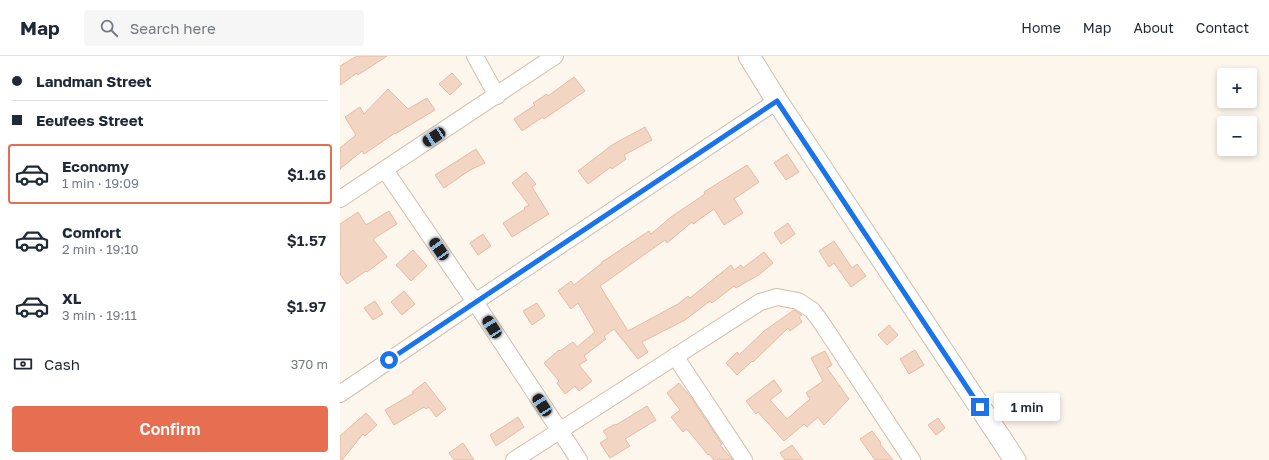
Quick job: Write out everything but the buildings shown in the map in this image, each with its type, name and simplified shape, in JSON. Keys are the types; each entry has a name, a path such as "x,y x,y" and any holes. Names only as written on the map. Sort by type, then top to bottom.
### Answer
{"street":[{"path":"475,56 497,96"},
{"path":"340,199 555,56"},
{"path":"749,56 777,101 1015,460"},
{"path":"340,394 475,302 777,101"},
{"path":"385,170 475,302 579,460"},
{"path":"514,460 760,302 777,297 798,301 812,310 912,460"},
{"path":"675,356 744,460"}],"route":[{"path":"389,360 777,101 980,407"}]}
